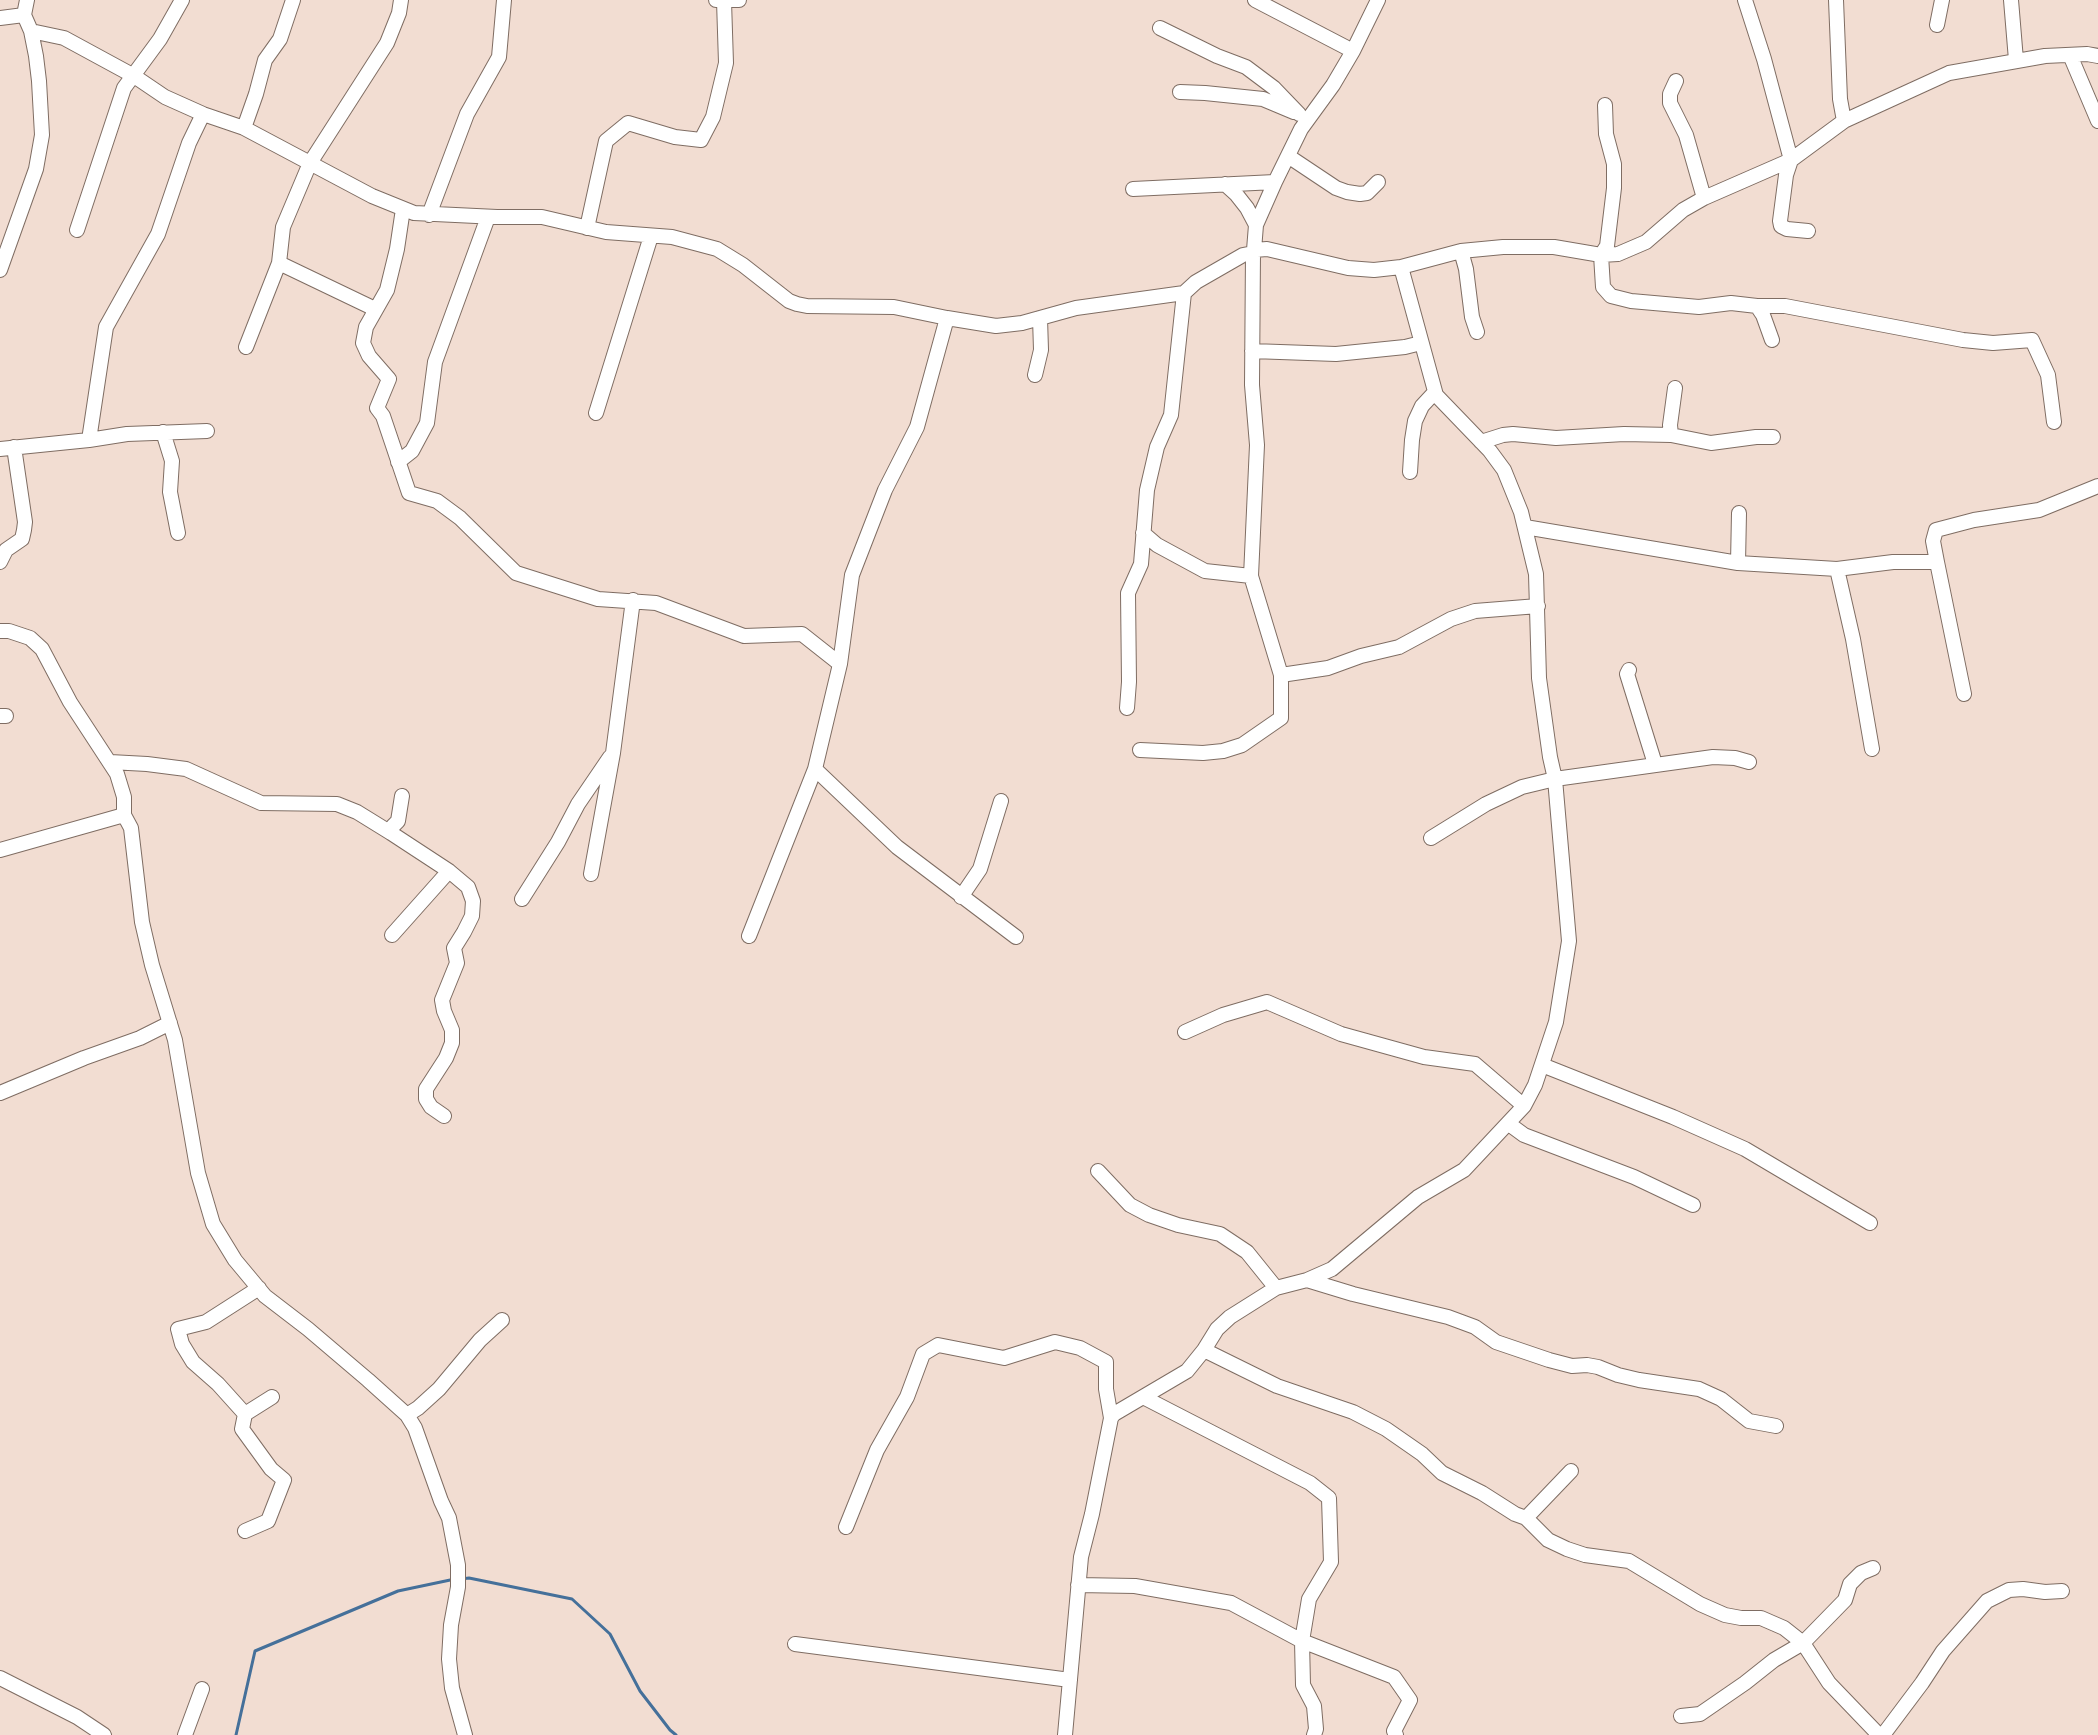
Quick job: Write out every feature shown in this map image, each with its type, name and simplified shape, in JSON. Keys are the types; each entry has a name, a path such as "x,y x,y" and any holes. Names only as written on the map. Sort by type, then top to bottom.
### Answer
{"street":[{"path":"0,270 36,169 42,135 39,81 31,30 24,15 27,0"},
{"path":"78,230 124,88 160,39 182,0"},
{"path":"244,128 265,60 280,39 293,0"},
{"path":"246,347 279,263 283,227 310,163 387,43 399,13 401,0"},
{"path":"429,215 467,114 499,57 504,0"},
{"path":"587,228 606,141 628,124 675,137 701,140 713,117 726,63 720,1 739,0"},
{"path":"1255,0 1353,51"},
{"path":"1140,750 1203,753 1223,751 1242,745 1282,718 1281,674 1251,576 1257,445 1252,385 1256,225 1301,128 1333,85 1353,51 1378,0"},
{"path":"1745,0 1764,59 1792,160 1786,175 1781,226 1787,229 1808,231"},
{"path":"1836,0 1840,100 1844,121"},
{"path":"1937,25 1942,0"},
{"path":"2011,0 2016,60"},
{"path":"0,18 24,15"},
{"path":"1160,28 1217,56 1246,67 1274,88 1299,114 1301,128"},
{"path":"31,30 64,38 134,76 165,97 203,114 244,128 372,196 403,209 429,215 542,217 606,232 672,237 717,249 743,265 789,301 797,304 807,306 894,307 947,318 1008,326 1076,308 1184,293 1196,282 1243,255 1267,249 1348,268 1374,270 1401,267 1461,251 1502,247 1554,247 1601,255 1618,254 1646,242 1683,210 1704,198 1792,160 1844,121 1948,73 2016,60 2070,55 2098,56"},
{"path":"2070,55 2098,121"},
{"path":"1676,81 1670,94 1670,103 1686,135 1704,198"},
{"path":"1180,92 1263,99 1299,114"},
{"path":"1605,105 1606,134 1614,164 1614,188 1606,246 1601,255 1603,287 1611,296 1699,307 1731,303 1757,306 1786,306 1963,340 1993,343 2032,340 2048,375 2054,422"},
{"path":"89,440 106,327 158,234 189,143 203,114"},
{"path":"1288,156 1336,188 1348,192 1367,193 1378,182"},
{"path":"1133,189 1275,182"},
{"path":"1225,184 1247,208 1256,225"},
{"path":"403,209 397,249 387,290 366,327 363,343 369,356 389,378 377,408 383,416 409,493 437,501 460,518 516,573 598,599 656,603 744,636 802,634 840,664"},
{"path":"398,462 412,451 428,423 435,362 488,217"},
{"path":"596,414 652,236"},
{"path":"1461,251 1466,269 1472,317 1477,332"},
{"path":"279,263 375,309"},
{"path":"1111,1418 1114,1414 1187,1371 1204,1350 1217,1329 1230,1317 1276,1288 1308,1280 1332,1269 1418,1197 1464,1170 1524,1106 1535,1085 1556,1022 1568,940 1555,779 1539,678 1536,574 1525,527 1504,470 1435,392 1401,267"},
{"path":"1127,708 1129,682 1128,594 1141,564 1147,490 1157,447 1171,414 1184,293"},
{"path":"1757,306 1763,315 1772,340"},
{"path":"749,936 815,769 840,664 852,575 885,490 917,427 947,318"},
{"path":"1035,375 1041,350 1040,318"},
{"path":"1252,351 1336,354 1375,348 1405,347 1421,343"},
{"path":"1671,436 1670,425 1675,388"},
{"path":"1410,472 1415,421 1422,406 1435,392"},
{"path":"0,562 6,550 22,540 25,522 7,448 89,440 127,434 207,431"},
{"path":"163,432 172,461 170,492 178,532"},
{"path":"1481,442 1513,434 1556,438 1624,434 1671,436 1711,444 1756,437 1773,437"},
{"path":"1964,694 1933,541 1936,530 1974,520 2040,510 2098,486"},
{"path":"1738,562 1739,513"},
{"path":"1525,527 1738,562 1837,569 1892,562 1937,562"},
{"path":"1143,533 1157,545 1205,571 1251,576"},
{"path":"1837,569 1853,638 1872,749"},
{"path":"591,874 613,753 633,600"},
{"path":"1281,674 1328,668 1361,656 1399,647 1451,619 1475,611 1538,606"},
{"path":"0,631 9,631 30,638 42,648 70,702 117,774 124,797 124,815 131,828 142,922 179,1061 198,1173 213,1224 235,1260 265,1296 308,1329 407,1414 415,1428 449,1518 458,1578 451,1625 449,1659 452,1688 465,1735"},
{"path":"1629,670 1627,674 1655,764"},
{"path":"522,899 558,842 578,804 613,753"},
{"path":"1431,838 1493,800 1522,787 1555,779 1713,757 1735,758 1749,762"},
{"path":"110,762 186,769 261,803 342,805 391,833 448,871 468,887 472,900 472,916 454,948 456,963 442,1000 444,1011 452,1030 452,1043 446,1058 426,1089 426,1098 431,1107 444,1116"},
{"path":"815,769 897,847 1016,937"},
{"path":"391,833 393,826 398,821 402,796"},
{"path":"961,897 980,869 1001,801"},
{"path":"0,850 124,815"},
{"path":"392,936 448,871"},
{"path":"1185,1032 1223,1015 1267,1002 1341,1034 1424,1057 1475,1064 1524,1106"},
{"path":"0,1093 84,1058 140,1038 170,1024"},
{"path":"1542,1064 1745,1149 1822,1197 1870,1224"},
{"path":"1509,1124 1524,1135 1634,1177 1693,1205"},
{"path":"1098,1171 1130,1205 1156,1218 1220,1234 1247,1252 1276,1288"},
{"path":"1308,1280 1353,1294 1448,1317 1475,1327 1496,1342 1549,1360 1572,1366 1598,1367 1618,1375 1640,1380 1699,1389 1722,1399 1749,1421 1776,1426"},
{"path":"245,1414 218,1384 193,1362 182,1344 178,1329 206,1322 259,1288"},
{"path":"407,1414 418,1408 439,1389 480,1340 502,1320"},
{"path":"846,1527 876,1450 906,1396 923,1354 938,1345 1004,1358 1055,1342 1080,1348 1106,1362 1106,1389 1111,1418 1092,1514 1081,1558 1064,1735"},
{"path":"1204,1350 1277,1386 1353,1412 1386,1429 1422,1454 1442,1473 1482,1493 1515,1514 1526,1518 1548,1540 1585,1556 1630,1561 1700,1604 1725,1615 1741,1618 1761,1618 1784,1628 1803,1643 1829,1683 1879,1735"},
{"path":"245,1531 268,1521 284,1480 271,1469 242,1429 245,1414 272,1397"},
{"path":"1143,1397 1310,1484 1329,1498 1331,1562 1309,1598 1302,1641 1303,1685 1314,1706 1316,1729 1314,1735"},
{"path":"1526,1518 1571,1471"},
{"path":"1681,1716 1700,1714 1774,1660 1803,1643 1845,1600 1850,1584 1861,1573 1873,1568"},
{"path":"1078,1585 1135,1586 1230,1603 1302,1641 1394,1677 1410,1700 1394,1731 1396,1735"},
{"path":"1883,1735 1922,1683 1942,1651 1987,1601 2009,1590 2062,1591"},
{"path":"796,1644 1070,1680"},
{"path":"0,1678 77,1717 104,1735"},
{"path":"185,1735 202,1689"}],"waterway":[{"path":"461,1579 469,1578 572,1599 610,1634 640,1691 676,1735"},
{"path":"236,1735 255,1651 398,1591 455,1579"}]}
